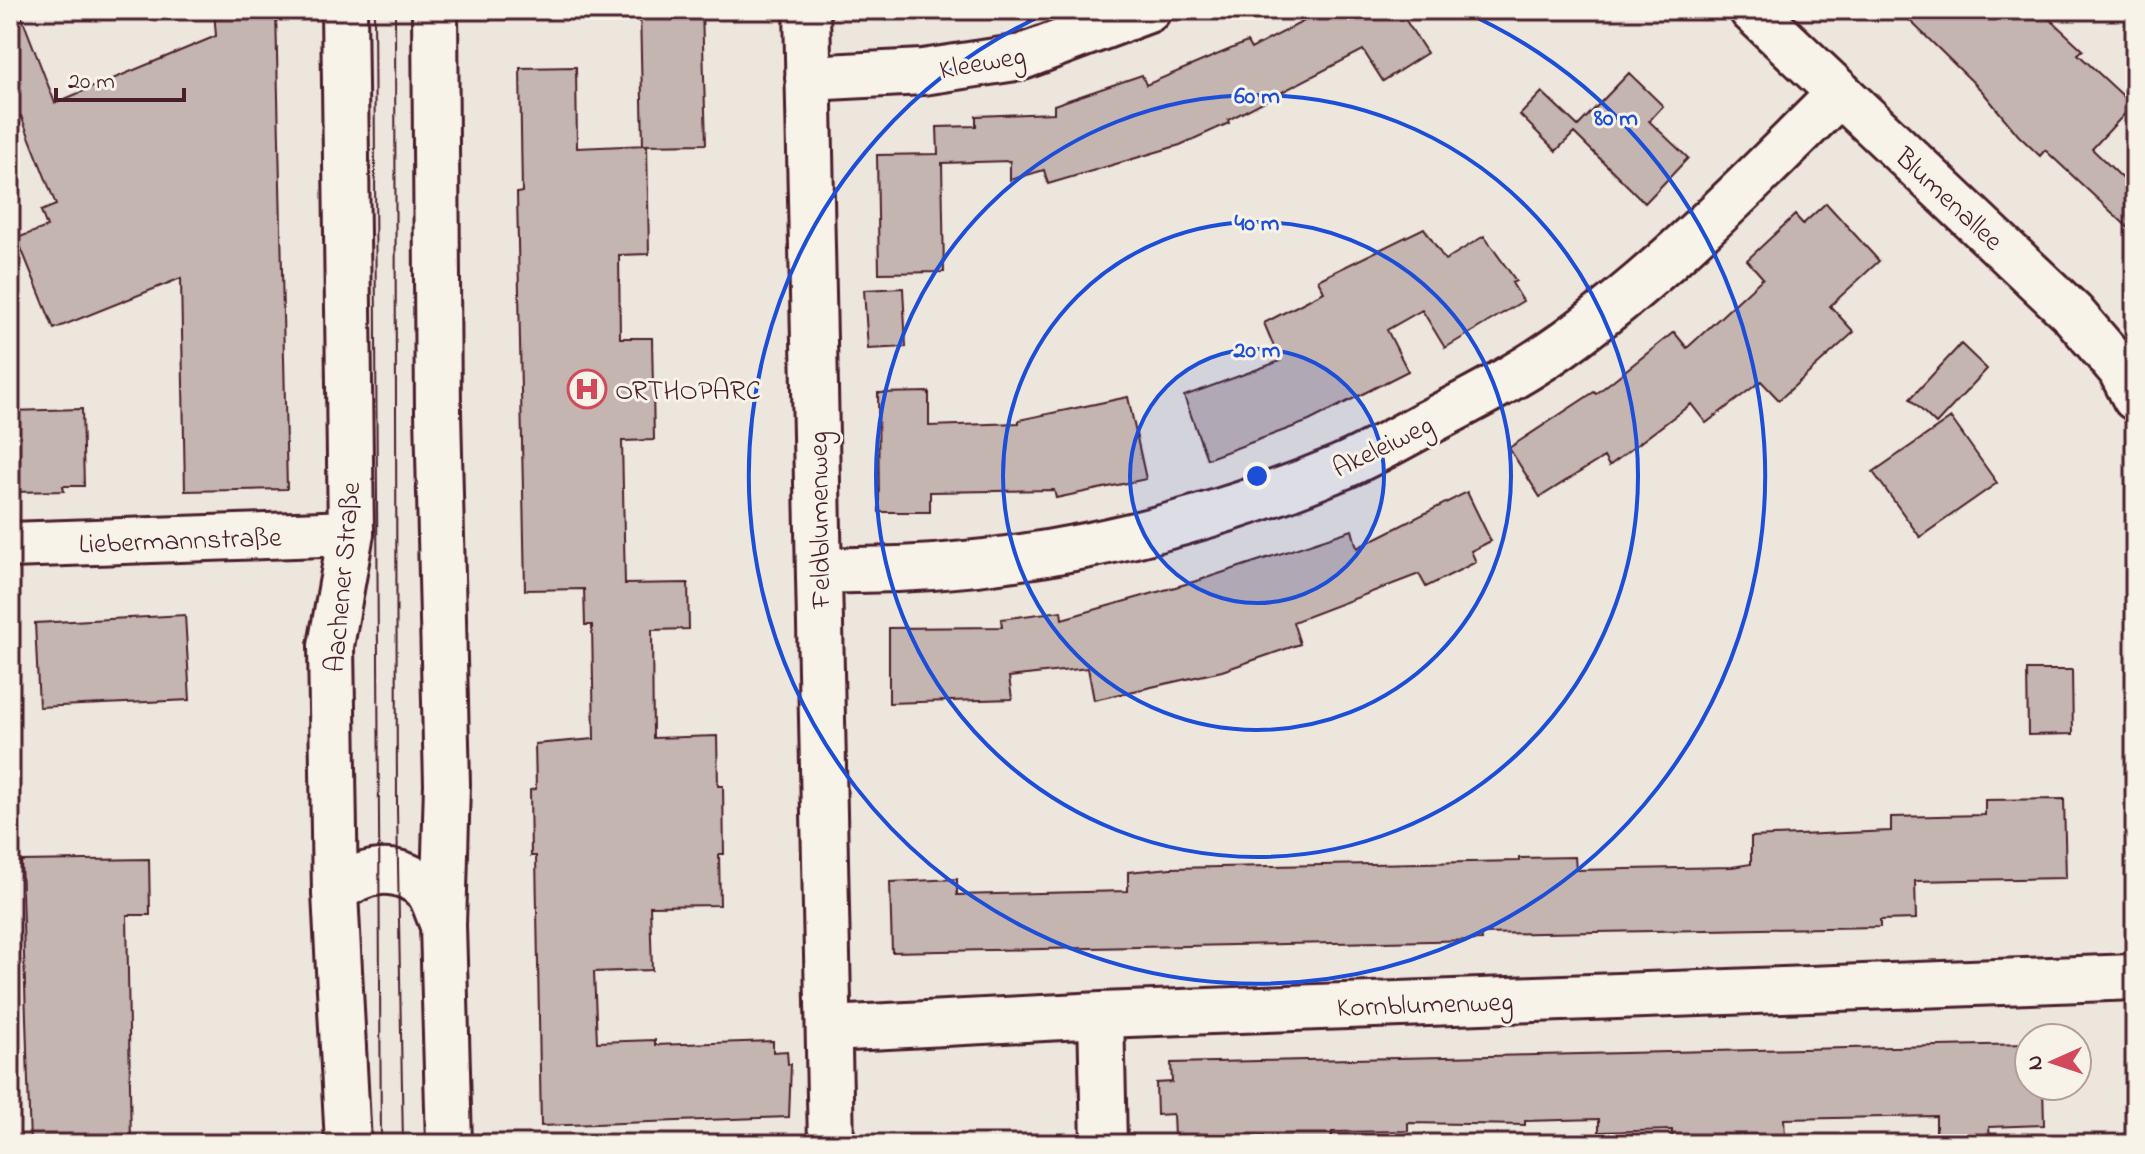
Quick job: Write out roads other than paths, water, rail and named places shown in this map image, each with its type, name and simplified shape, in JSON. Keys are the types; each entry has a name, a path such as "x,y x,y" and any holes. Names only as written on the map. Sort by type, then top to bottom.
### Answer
{"street":[{"name":"Aachener Straße","path":"344,10 351,533 331,646 335,893 348,1144"},
{"path":"435,10 438,412 447,784 443,925 449,1144"},
{"name":"Feldblumenweg","path":"807,10 830,1029"},
{"name":"Kleeweg","path":"808,78 923,72 1022,57 1148,10"},
{"name":"Blumenallee","path":"1752,10 2073,314 2120,369 2135,398"},
{"name":"Akeleiweg","path":"820,570 897,571 1061,551 1198,519 1341,468 1501,385 1576,335 1735,196 1840,93"},
{"name":"Liebermannstraße","path":"10,545 351,533"},
{"path":"335,893 351,879 369,873 406,876 428,891 443,925"},
{"name":"Kornblumenweg","path":"830,1029 1101,1015 2135,977"},
{"path":"1101,1015 1104,1144"},
{"path":"830,1029 831,1144"}],"tram line":[{"path":"374,10 381,1144"},
{"path":"395,10 397,809 403,1144"}],"place":[{"name":"ORTHOPARC","path":"587,389"}]}
